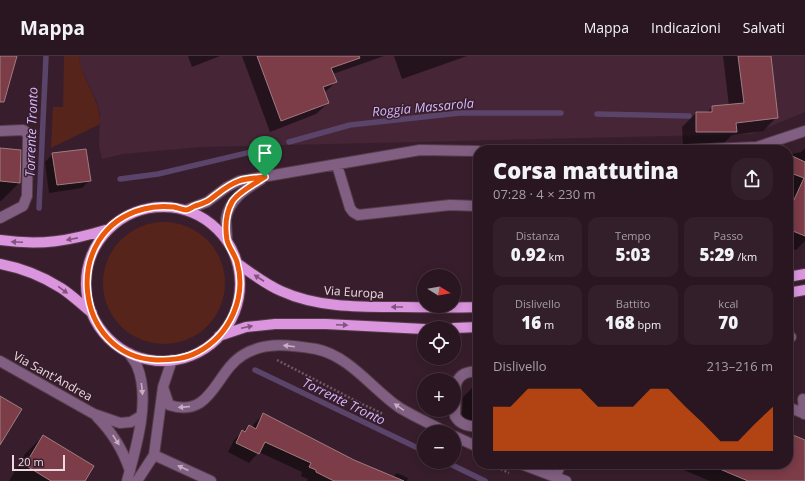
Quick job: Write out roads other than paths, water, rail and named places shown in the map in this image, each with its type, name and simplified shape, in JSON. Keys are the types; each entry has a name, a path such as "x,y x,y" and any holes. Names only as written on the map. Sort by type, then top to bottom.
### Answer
{"main road":[{"path":"158,206 186,210 202,217 216,228 228,241 237,263 240,282 238,302 234,314 219,336 209,345 185,358 172,360 150,360 129,353 117,345 98,325 92,313 88,299 86,283 88,268 96,247 109,229 119,220 132,213 158,206"},
{"path":"0,240 46,243 78,238 109,229"},
{"name":"Via Europa","path":"237,263 258,278 281,291 305,300 328,304 365,307 473,308"},
{"path":"0,264 30,272 43,278 61,288 92,313"},
{"path":"793,275 805,274"},
{"path":"793,292 805,290"},
{"path":"219,336 246,327 275,324 326,324 417,329"},
{"path":"461,328 473,328"}],"street":[{"path":"0,131 22,130 26,132 28,136 27,196 23,206 0,218"},
{"path":"763,145 805,131"},
{"path":"186,210 207,202 239,180 265,177 420,150 473,150"},
{"path":"337,165 350,208 352,212 358,216 450,205 473,206"},
{"path":"228,241 226,220 233,201 249,187 265,177"},
{"path":"163,387 169,405 178,408 192,406 201,403 208,396 231,366 242,355 256,348 274,344 318,350 335,356 352,367 379,392 400,408 433,425"},
{"path":"129,353 137,366 143,399 139,435 129,476"},
{"path":"137,481 154,455 163,387 172,360"},
{"name":"Via Sant'Andrea","path":"0,362 94,414 120,422 131,422 141,416"},
{"path":"473,371 466,372 458,379 456,384 455,416 457,420 464,425 473,426"},
{"path":"793,409 804,414 803,398"},
{"name":"Via Sant'Andrea","path":"94,414 106,426 116,440 124,455 129,476"},
{"path":"461,439 473,445"},
{"path":"154,455 211,481"},
{"path":"535,469 566,481"},
{"path":"555,477 559,469"}],"waterway":[{"name":"Torrente Tronto","path":"39,208 46,56"},
{"name":"Roggia Massarola","path":"289,142 350,125 460,113 561,113"},
{"name":"Roggia Massarola","path":"597,114 689,116"},
{"name":"Roggia Massarola","path":"120,179 158,174 259,150"},
{"name":"Torrente Tronto","path":"255,370 417,448"},
{"name":"Torrente Tronto","path":"460,469 485,481"}]}
